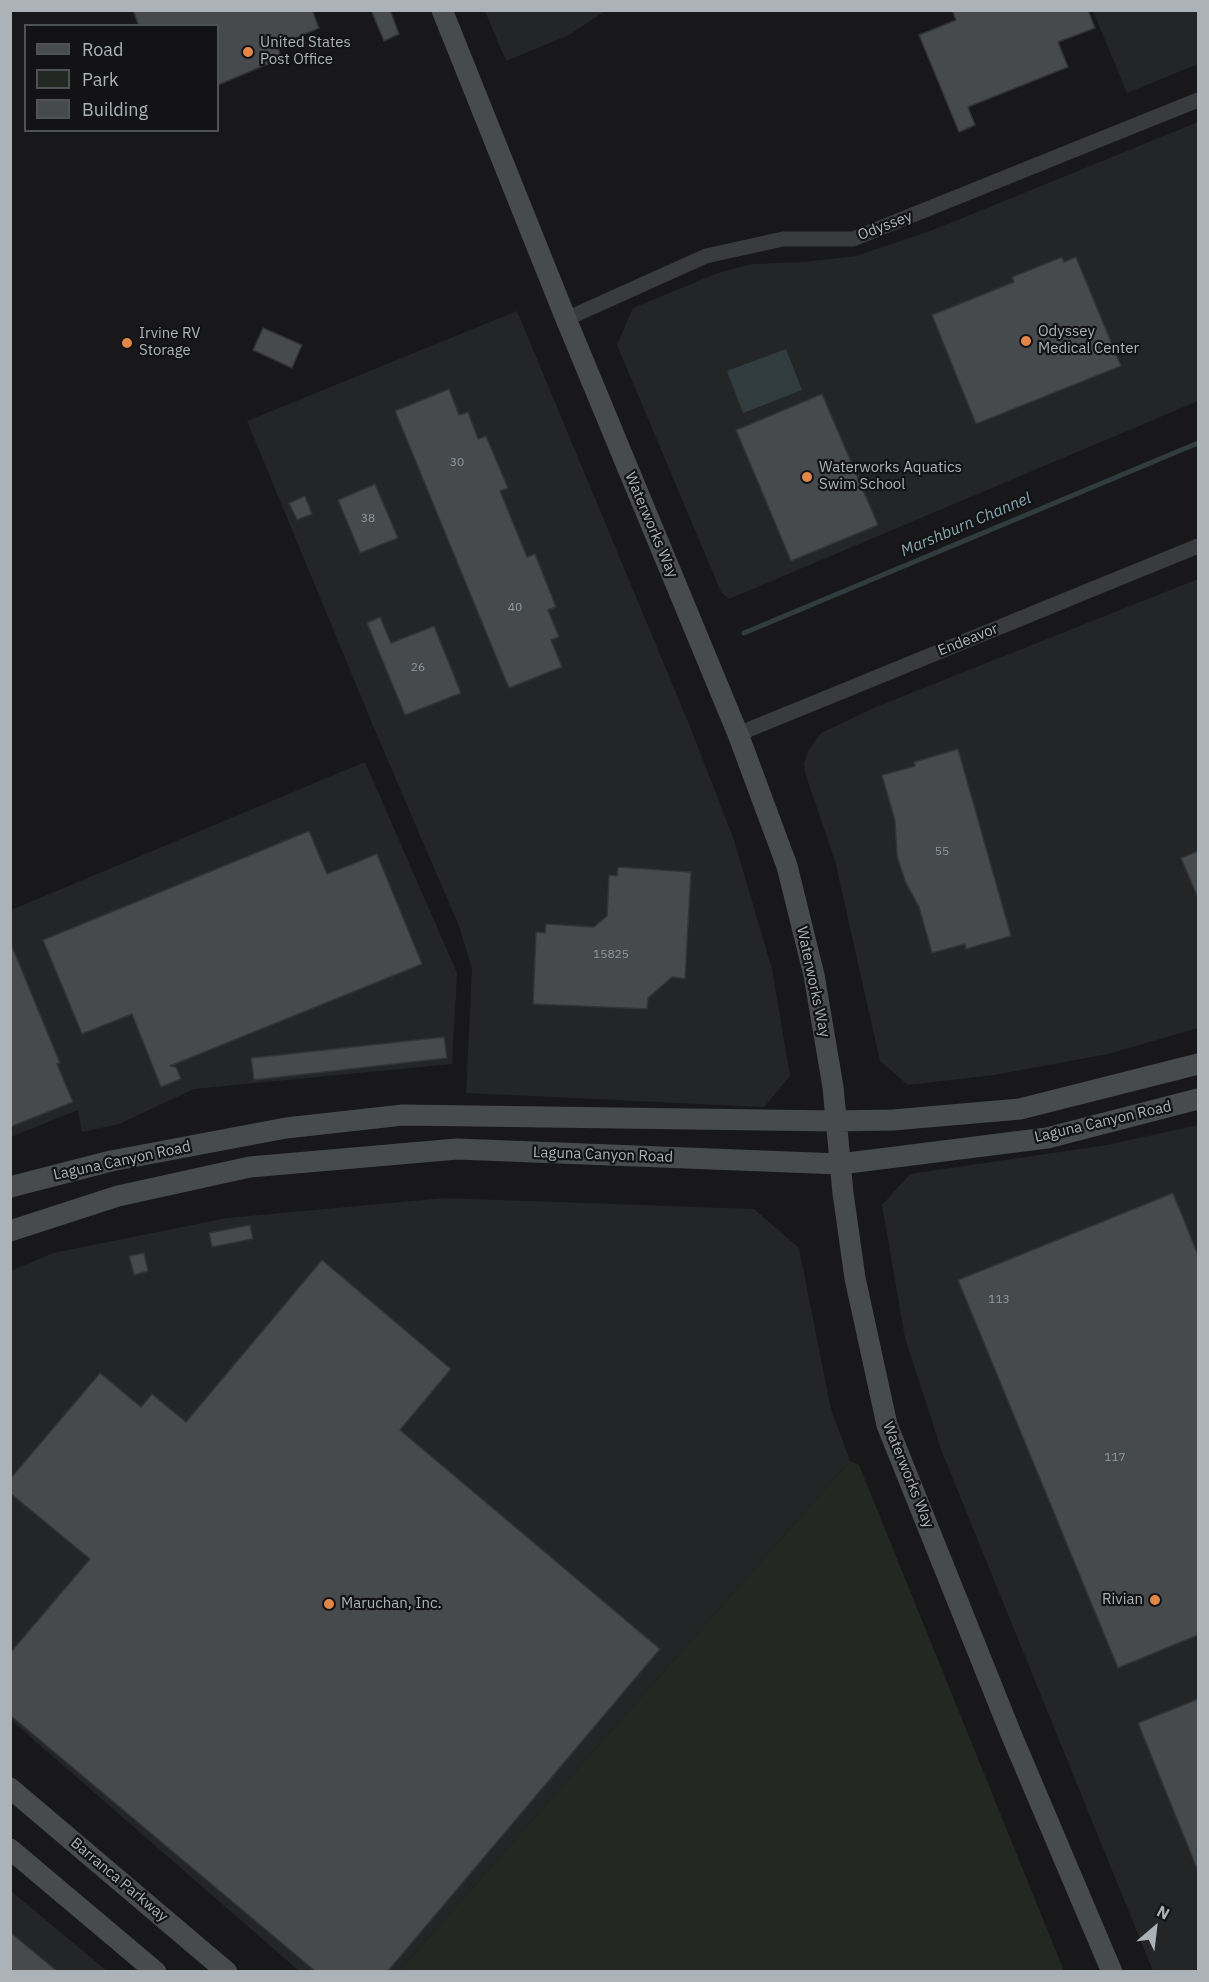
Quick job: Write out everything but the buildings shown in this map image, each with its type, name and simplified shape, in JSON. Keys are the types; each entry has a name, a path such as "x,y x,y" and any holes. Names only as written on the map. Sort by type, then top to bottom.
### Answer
{"main road":[{"name":"Waterworks Way","path":"442,10 566,319 738,734 787,866 812,964 833,1087 835,1121 855,1278 887,1425 1011,1734 1112,1971"},
{"name":"Laguna Canyon Road","path":"10,1187 111,1161 286,1128 403,1115 893,1120 1020,1108 1198,1064"},
{"name":"Laguna Canyon Road","path":"10,1231 118,1196 250,1167 457,1149 840,1164 1047,1138 1198,1099"},
{"name":"Barranca Parkway","path":"10,1788 227,1971"},
{"path":"10,1849 156,1971"}],"street":[{"name":"Odyssey","path":"566,319 706,256 783,239 853,239 1198,100"},
{"name":"Endeavor","path":"738,734 1198,546"}],"shaded area":[{"path":"485,11 605,11 569,35 506,61"},
{"path":"1093,11 1198,11 1198,64 1127,93"},
{"path":"1198,122 1198,401 729,599 721,592 617,345 633,308 718,273 752,264 804,262 856,256 933,230"},
{"path":"517,311 691,729 734,840 772,969 790,1076 764,1107 466,1093 472,969 459,926 247,421"},
{"path":"786,349 802,390 743,413 727,371"},
{"path":"1198,579 1198,1028 1108,1054 994,1075 908,1085 880,1061 835,861 806,776 804,764 808,751 821,733 876,707"},
{"path":"365,762 457,973 452,1064 194,1089 119,1124 82,1132 78,1110 11,1137 11,910"},
{"path":"1198,1125 1198,1971 1153,1971 942,1452 905,1338 882,1205 910,1174 1107,1145"},
{"path":"445,1198 754,1209 799,1248 831,1409 850,1461 399,1971 299,1971 11,1720 11,1271 53,1253 227,1218"},
{"path":"11,1891 107,1971 11,1971"}],"green space":[{"path":"850,1461 859,1465 1064,1971 399,1971"}],"waterway":[{"name":"Marshburn Channel","path":"744,633 1198,443"}],"place":[{"name":"United States Post Office","path":"248,52"},
{"name":"Odyssey Medical Center","path":"1026,341"},
{"name":"Irvine RV Storage","path":"127,343"},
{"name":"Waterworks Aquatics Swim School","path":"807,477"},
{"name":"Rivian","path":"1155,1600"},
{"name":"Maruchan, Inc.","path":"329,1604"}]}
